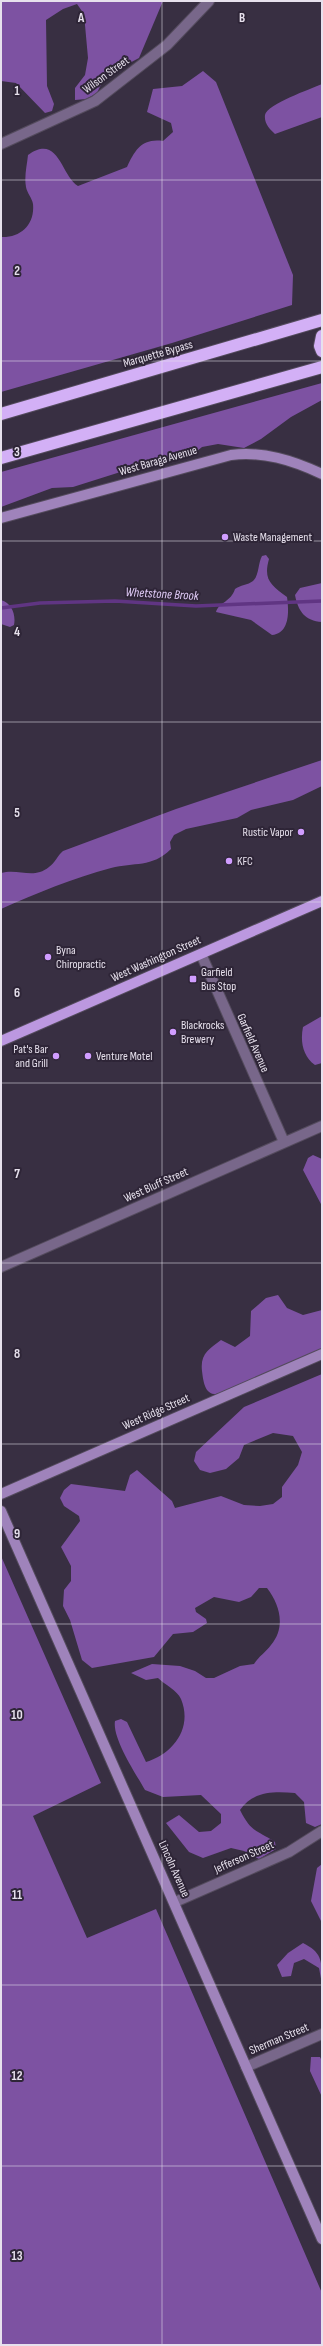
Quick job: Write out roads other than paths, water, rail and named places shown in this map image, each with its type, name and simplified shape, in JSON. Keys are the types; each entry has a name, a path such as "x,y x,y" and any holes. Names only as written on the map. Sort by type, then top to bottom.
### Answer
{"highway":[{"name":"Marquette Bypass","path":"1,414 322,320"},
{"path":"322,336 320,346 322,351"},
{"path":"1,458 322,367"}],"main road":[{"name":"West Washington Street","path":"1,1041 322,901"}],"street":[{"name":"Wilson Street","path":"1,144 95,101 167,45 209,1"},
{"name":"West Baraga Avenue","path":"1,518 231,455 264,454 302,465 322,474"},
{"name":"Garfield Avenue","path":"201,954 284,1142"},
{"name":"West Bluff Street","path":"1,1267 322,1126"},
{"name":"West Ridge Street","path":"1,1494 322,1354"},
{"name":"Lincoln Avenue","path":"1,1511 175,1902 246,2067 321,2233"},
{"name":"Jefferson Street","path":"175,1902 289,1852 322,1832"},
{"name":"Sherman Street","path":"246,2067 322,2034"}],"waterway":[{"name":"Whetstone Brook","path":"1,608 40,603 115,601 196,606 322,601"}],"place":[{"name":"Waste Management","path":"225,537"},
{"name":"Rustic Vapor","path":"301,832"},
{"name":"KFC","path":"229,861"},
{"name":"Byna Chiropractic","path":"48,957"},
{"name":"Garfield Bus Stop","path":"193,979"},
{"name":"Blackrocks Brewery","path":"173,1032"},
{"name":"Pat's Bar and Grill","path":"56,1056"},
{"name":"Venture Motel","path":"88,1056"}]}
